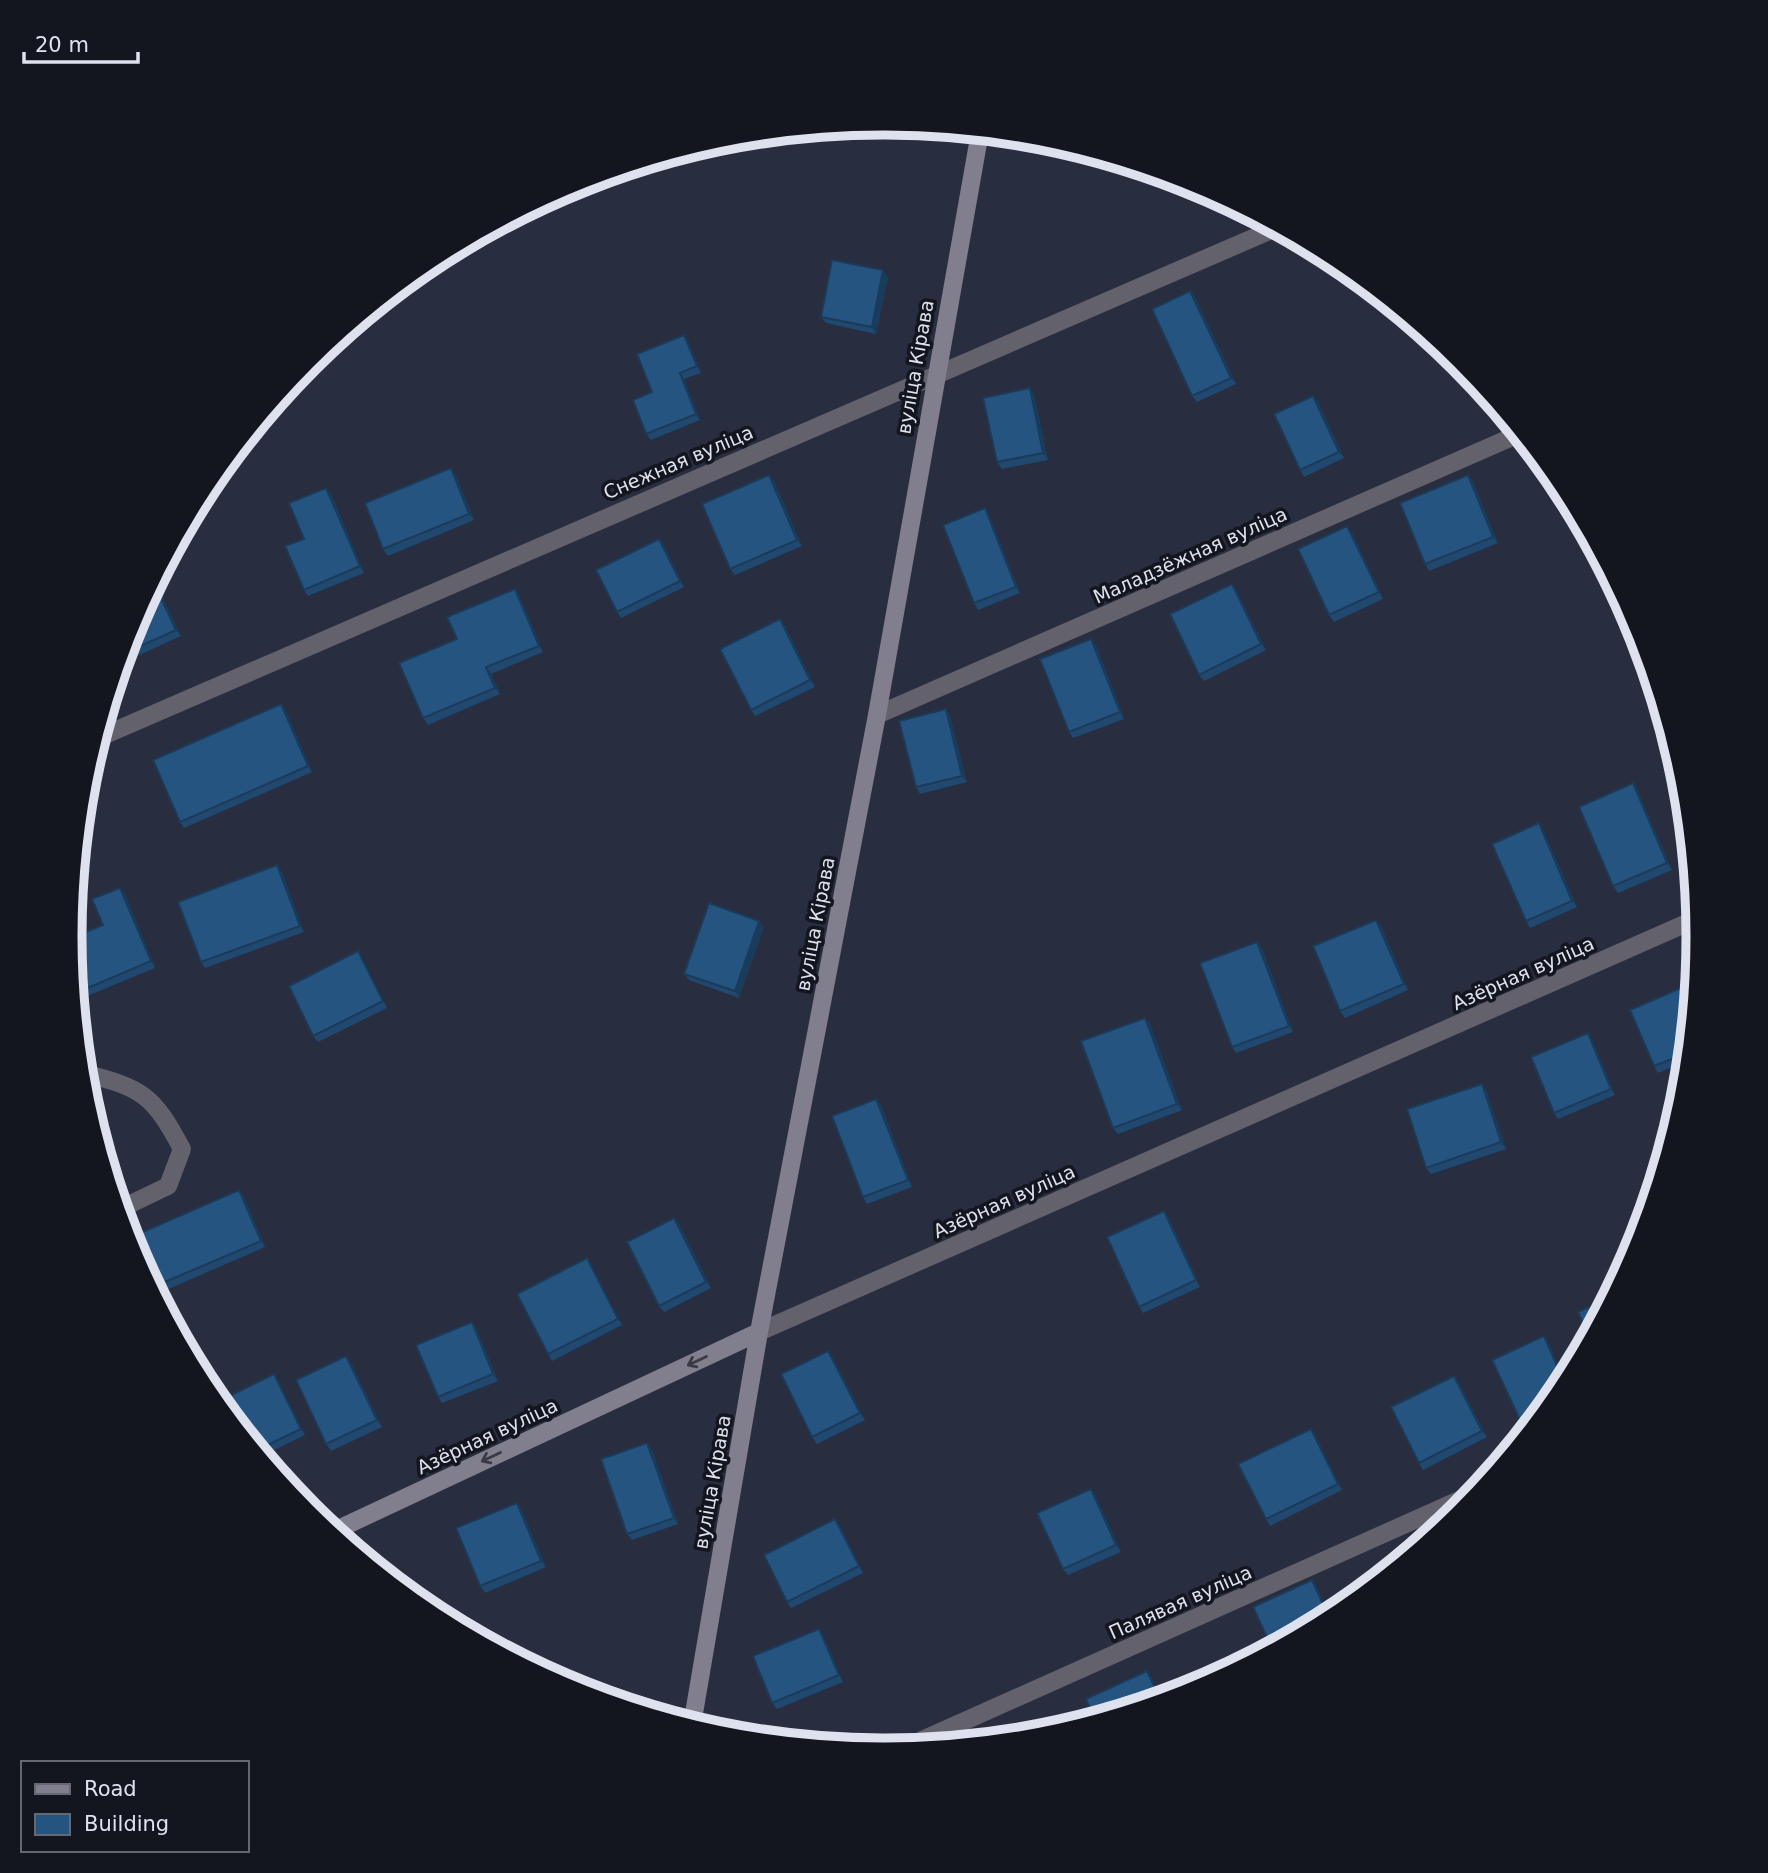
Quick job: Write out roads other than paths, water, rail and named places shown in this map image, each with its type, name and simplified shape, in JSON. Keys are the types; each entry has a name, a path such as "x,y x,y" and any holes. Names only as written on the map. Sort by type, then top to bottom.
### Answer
{"main road":[{"name":"вуліца Кірава","path":"694,1715 759,1332 877,715 935,374 978,141"},
{"name":"Азёрная вуліца","path":"342,1527 759,1332"}],"street":[{"name":"Снежная вуліца","path":"109,733 1267,232"},
{"name":"Маладзёжная вуліца","path":"877,715 1512,438"},
{"name":"Азёрная вуліца","path":"759,1332 1686,924"},
{"path":"95,1076 124,1083 159,1108 182,1149 168,1186 129,1205"},
{"name":"Палявая вуліца","path":"929,1737 1450,1504"}]}
